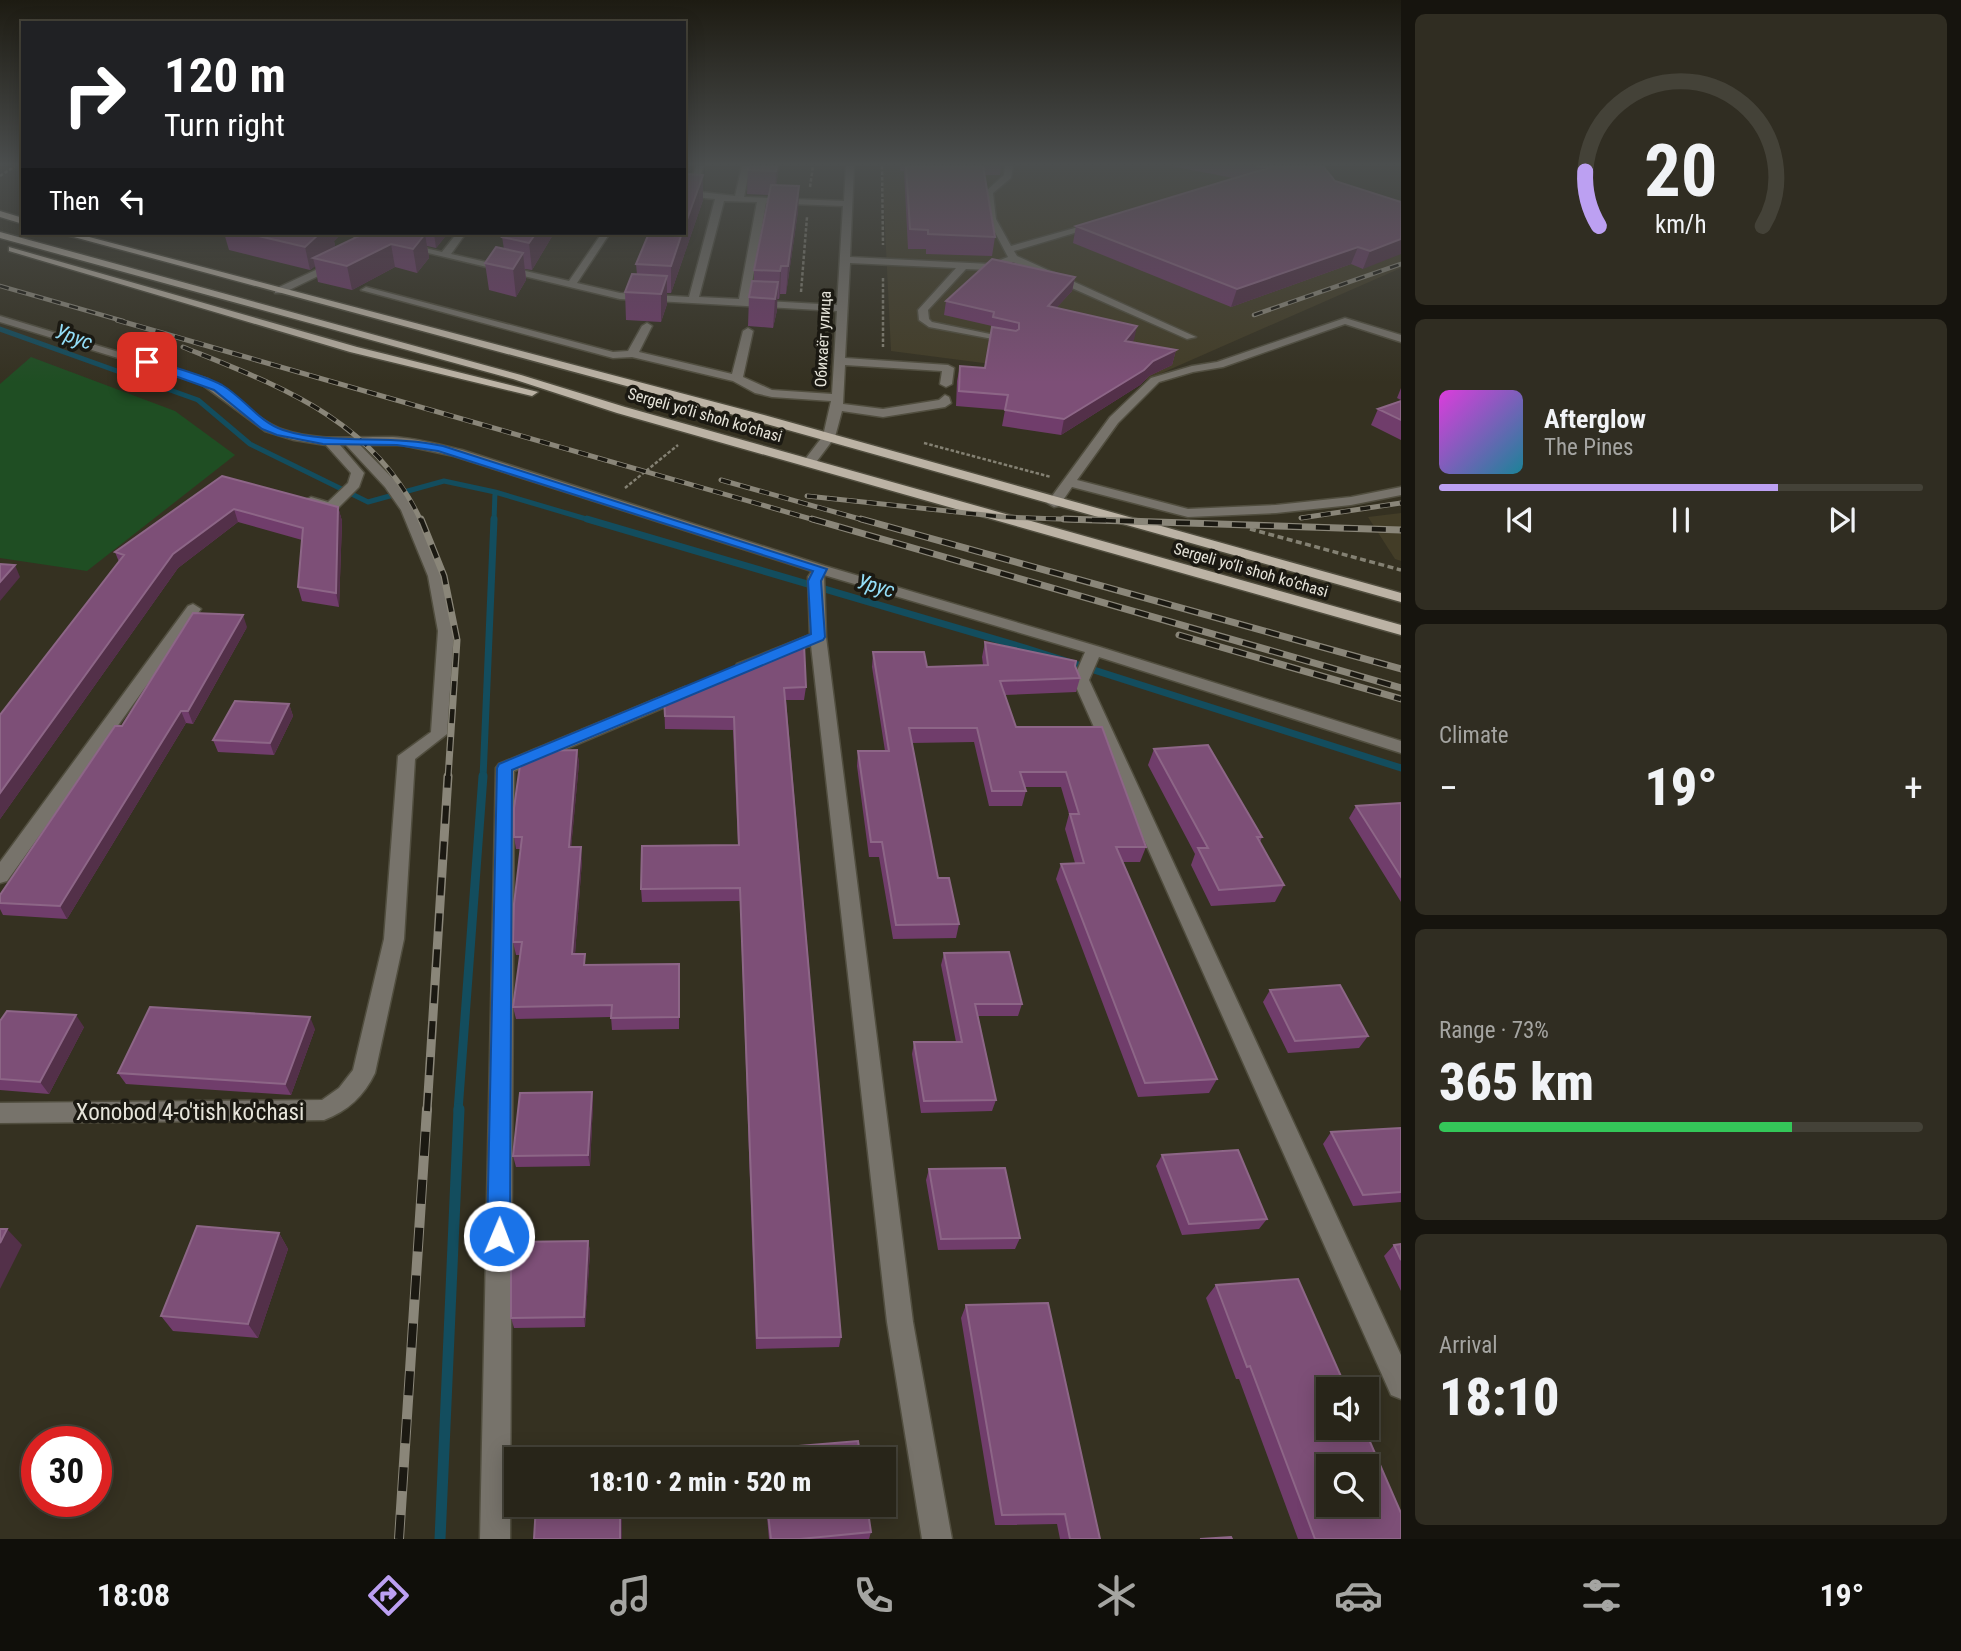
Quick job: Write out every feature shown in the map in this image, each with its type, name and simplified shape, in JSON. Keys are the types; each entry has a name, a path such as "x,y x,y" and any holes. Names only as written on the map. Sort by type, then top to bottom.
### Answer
{"main road":[{"name":"Sergeli yo‘li shoh ko‘chasi","path":"14,238 517,377 621,410 1401,630"},
{"name":"Sergeli yo‘li shoh ko‘chasi","path":"82,238 830,438 1054,503 1401,598"},
{"path":"0,247 354,350 621,410"}],"street":[{"path":"279,291 338,263 364,238"},
{"path":"445,255 458,238"},
{"path":"571,285 603,238"},
{"path":"693,300 709,238"},
{"path":"743,303 755,238"},
{"name":"Обихаёт улица","path":"809,462 830,438 838,402 846,238"},
{"path":"1002,238 1011,254 1191,337"},
{"path":"845,260 1001,265 1011,254 1059,238"},
{"path":"393,244 620,296 842,307"},
{"path":"491,266 498,255"},
{"path":"964,265 923,310 924,320 929,324 1010,341"},
{"path":"366,290 613,355 632,354 737,378 760,391 838,402 883,413 945,403 945,399"},
{"path":"0,319 204,381 229,395 266,426 294,436 329,441 397,442 439,448 608,502 817,581 1094,650 1401,747"},
{"path":"1054,503 1114,420 1155,380 1192,369 1219,365 1345,321 1401,339"},
{"path":"632,354 647,326"},
{"path":"737,378 748,331"},
{"path":"841,360 948,368 946,384"},
{"path":"293,496 331,507 355,484 358,472 329,441"},
{"name":"Xonobod 4-o'tish ko'chasi","path":"0,1113 324,1110 342,1101 355,1088 364,1073 394,939 407,756 439,734 446,631 435,576 408,510 390,484 350,442"},
{"path":"1069,482 1188,513 1276,509 1352,501 1401,491"},
{"path":"817,581 818,637 900,1322 937,1539"},
{"path":"0,876 192,609"},
{"path":"495,1539 505,768 818,637"},
{"path":"1094,650 1081,680 1401,1385"}],"path":[{"path":"800,306 805,238"},
{"path":"608,502 676,444 687,447"},
{"path":"1250,529 1400,569"}],"shaded area":[{"path":"885,238 1401,238 1401,268 1139,383 891,351"},
{"path":"1401,513 1401,561 1395,559 1368,517"}],"green space":[{"path":"31,357 175,411 235,455 87,571 0,558 0,384"}],"building":[{"path":"266,238 315,238 305,247"},
{"path":"355,238 422,238 413,249 391,244 347,266 313,258"},
{"path":"506,238 533,238 529,243"},
{"path":"647,238 680,238 671,266 636,264"},
{"path":"760,238 792,238 788,266 781,266 780,271 754,270"},
{"path":"1106,238 1401,238 1370,251 1358,247 1237,289"},
{"path":"496,247 523,253 513,269 485,263"},
{"path":"992,259 1075,277 1048,306 1137,326 1125,341 1176,350 1153,361 1144,370 1064,419 1005,410 1008,395 959,391 960,366 985,368 992,327 1016,331 1019,329 1019,323 993,317 994,312 946,301"},
{"path":"632,274 667,276 661,294 625,292"},
{"path":"752,281 778,282 775,299 749,297"},
{"path":"1401,401 1401,420 1378,409"},
{"path":"222,476 338,507 336,593 298,587 303,528 234,509 173,554 0,793 0,715 124,555 115,552"},
{"path":"0,564 15,565 0,582"},
{"path":"193,613 243,615 188,711 181,711 60,906 0,903 0,895 115,726 122,726"},
{"path":"985,642 1076,661 1075,666 1080,678 1000,681 1016,727 1102,727 1146,847 1116,847 1217,1079 1145,1083 1061,864 1084,863 1070,814 1079,814 1066,772 1020,772 1026,791 992,791 977,728 909,728 938,878 949,878 959,924 896,925 882,842 871,842 858,751 889,751 873,652 924,652 927,667 988,665"},
{"path":"804,644 806,687 784,688 841,1337 757,1338 740,888 641,889 642,846 739,845 734,717 665,716 664,698"},
{"path":"235,701 289,704 270,743 213,740"},
{"path":"1208,745 1262,837 1257,837 1284,885 1219,890 1198,848 1208,848 1154,749"},
{"path":"577,750 569,847 581,847 572,954 585,954 584,965 679,964 679,1017 611,1018 612,1005 513,1007 522,942 513,942 514,904 522,837 514,837 514,808 521,758 538,751"},
{"path":"1401,803 1401,877 1356,806"},
{"path":"1009,952 1022,1004 975,1004 996,1100 924,1101 914,1042 962,1042 944,953"},
{"path":"1340,985 1368,1036 1295,1041 1270,990"},
{"path":"150,1007 310,1017 285,1084 118,1073"},
{"path":"7,1011 76,1015 40,1082 0,1079 0,1021"},
{"path":"592,1092 588,1155 513,1156 520,1093"},
{"path":"1401,1128 1401,1192 1363,1195 1331,1132"},
{"path":"1238,1150 1267,1219 1189,1224 1162,1155"},
{"path":"1005,1168 1020,1238 941,1239 929,1169"},
{"path":"197,1226 279,1233 248,1324 161,1316"},
{"path":"0,1229 7,1229 0,1243"},
{"path":"588,1241 584,1317 511,1318 511,1242"},
{"path":"1401,1244 1401,1260 1394,1245"},
{"path":"1298,1279 1341,1377 1316,1377 1316,1440 1369,1440 1375,1454 1316,1454 1316,1517 1379,1517 1379,1462 1401,1513 1401,1539 1315,1539 1250,1366 1247,1367 1216,1285"},
{"path":"1048,1303 1100,1539 1070,1539 1065,1514 1002,1515 966,1305"},
{"path":"858,1441 859,1447 786,1447"},
{"path":"535,1517 620,1517 620,1539 534,1539"},
{"path":"768,1517 869,1517 871,1532 800,1539 771,1539"},
{"path":"1231,1537 1232,1539 1200,1539"}],"waterway":[{"name":"Урус","path":"0,329 198,400 250,444 368,502 444,481 495,492"},
{"path":"494,521 495,492"},
{"name":"Урус","path":"495,492 593,521"},
{"path":"483,778 494,519"},
{"name":"Урус","path":"587,519 1025,648 1401,768"},
{"path":"458,1111 483,776"},
{"path":"440,1539 459,1109"}],"railway":[{"path":"1254,315 1401,264"},
{"path":"0,286 123,321"},
{"path":"117,320 818,521"},
{"path":"183,347 288,392 350,431 377,456 401,486 421,521"},
{"path":"721,480 867,521"},
{"path":"807,496 1004,517 1117,521"},
{"path":"1301,518 1401,503"},
{"path":"421,519 444,576 457,640 448,778"},
{"path":"812,519 1401,688"},
{"path":"861,519 1401,669"},
{"path":"1064,519 1401,530"},
{"path":"1179,635 1401,699"},
{"path":"427,1111 448,776"},
{"path":"399,1539 427,1109"}],"route":[{"path":"147,362 218,387 248,413 281,433 323,441 397,442 439,448 820,569 815,577 818,637 505,768 499,1236"}]}
